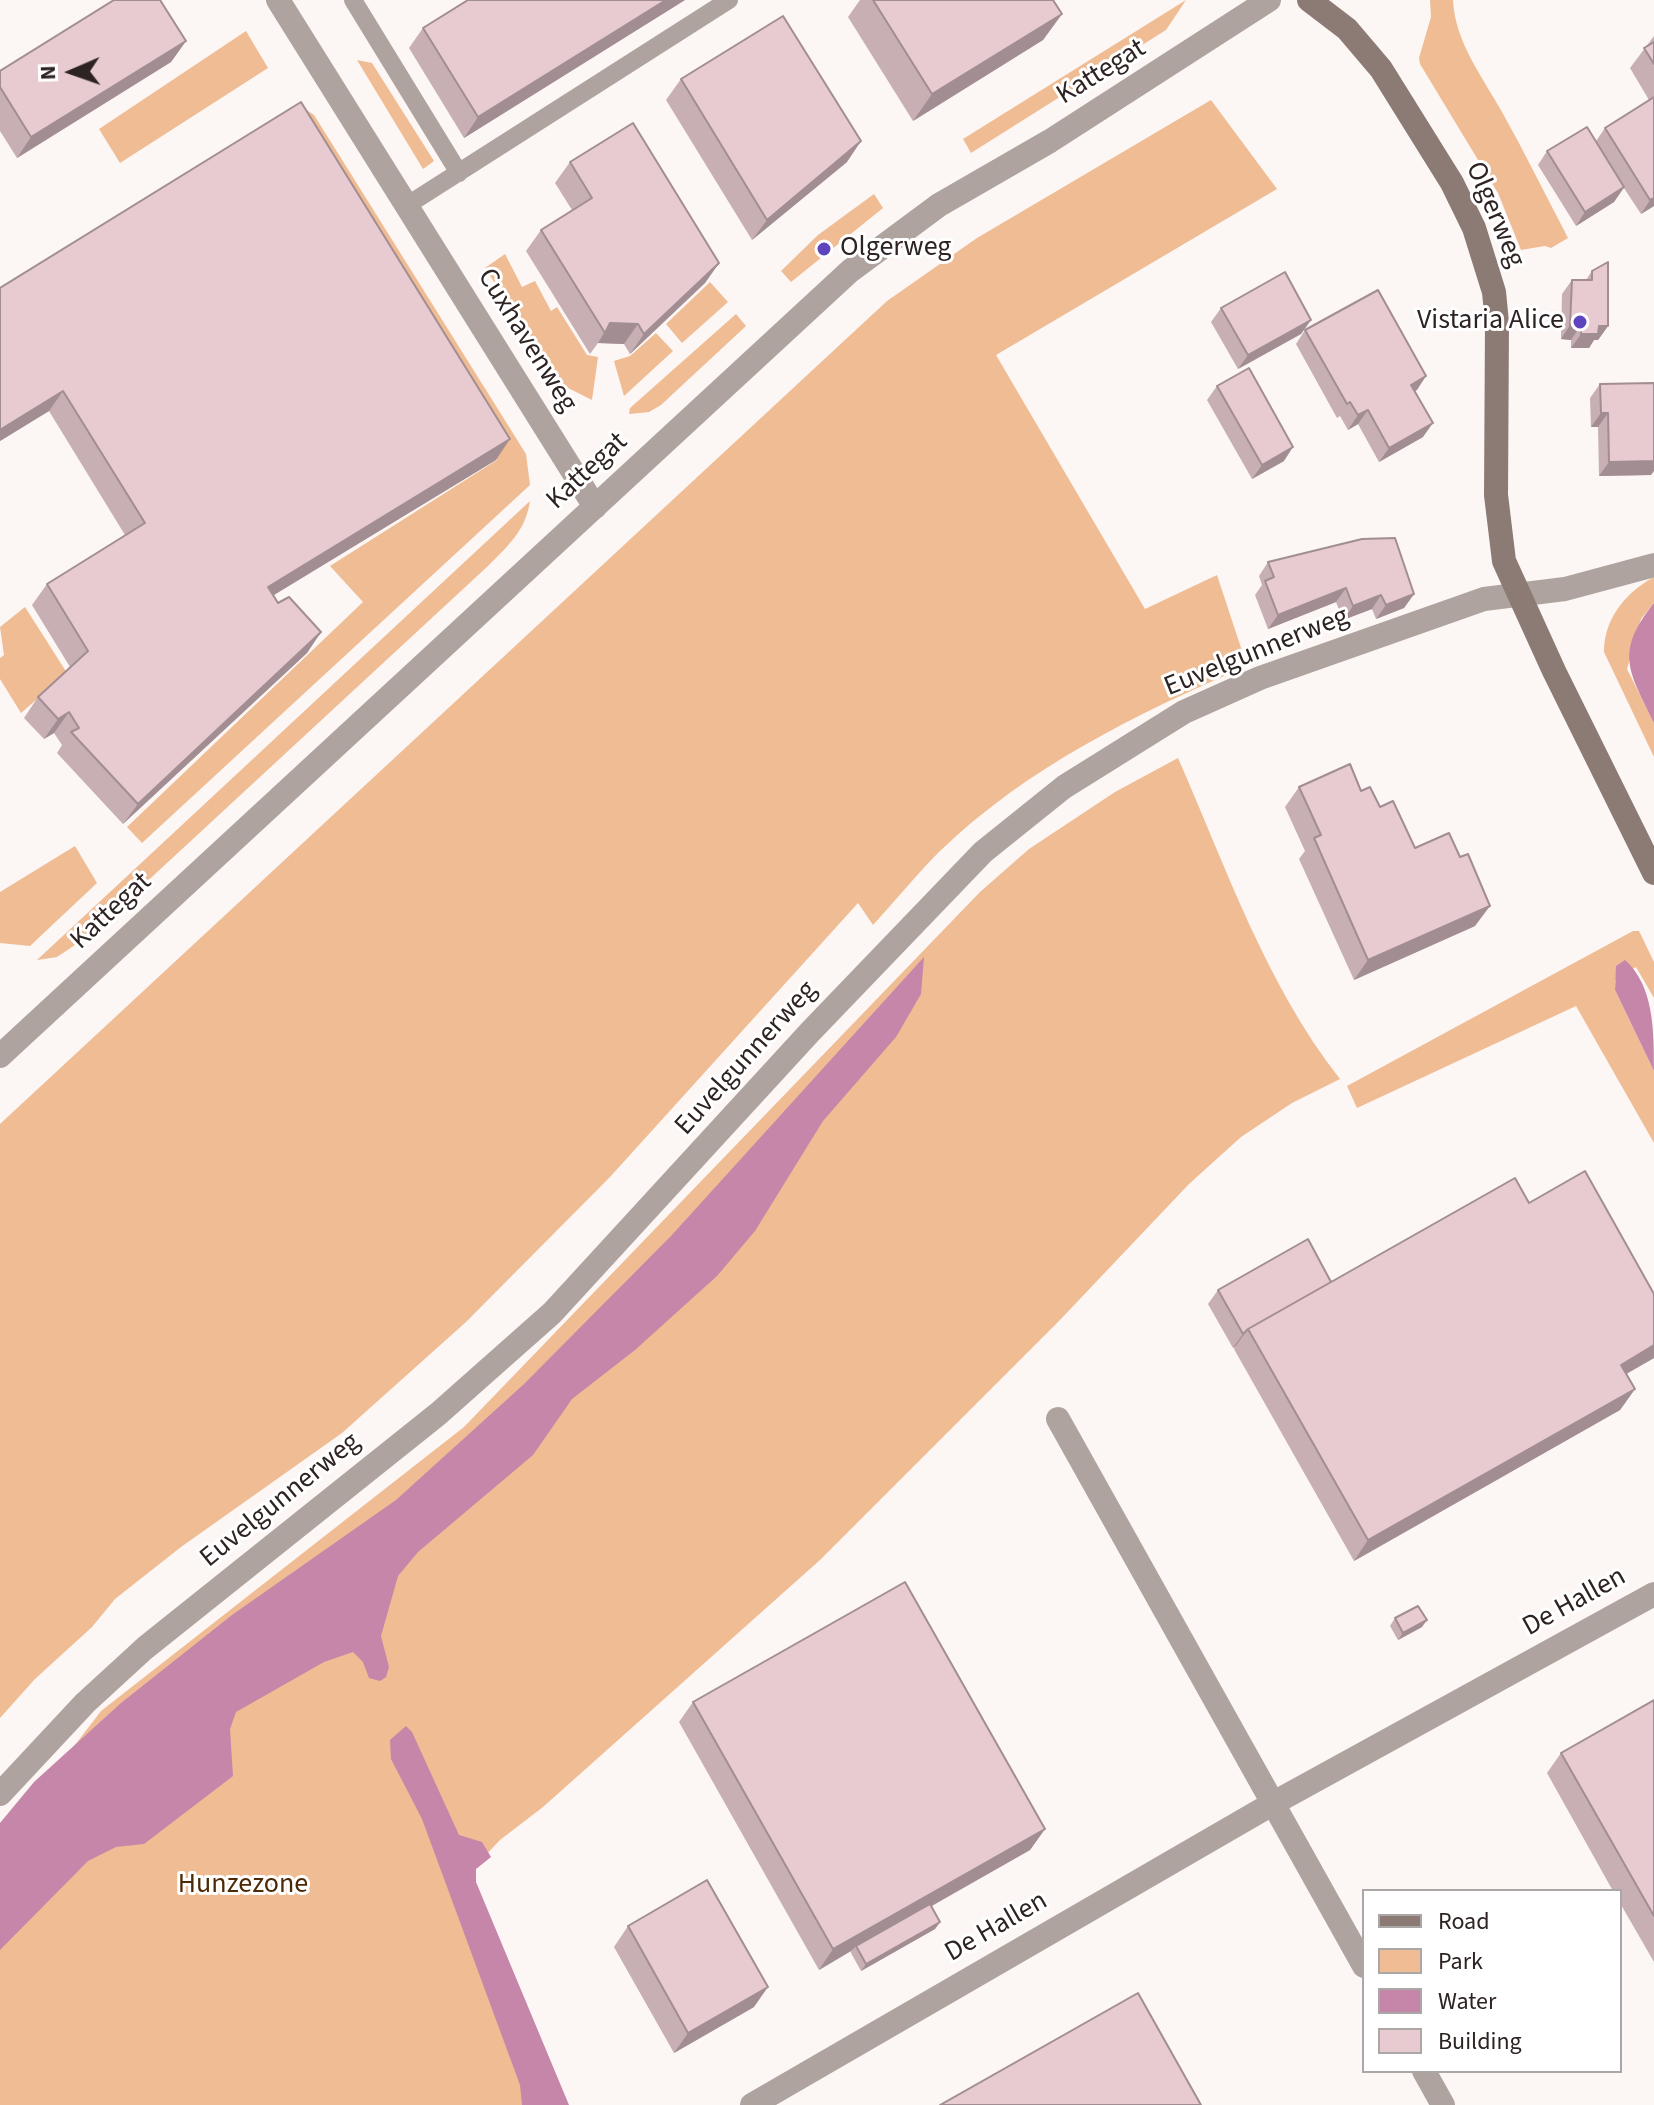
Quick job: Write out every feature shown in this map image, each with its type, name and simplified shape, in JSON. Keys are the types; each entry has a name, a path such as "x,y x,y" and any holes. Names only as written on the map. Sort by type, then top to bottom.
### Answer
{"street":[{"name":"Cuxhavenweg","path":"278,0 595,507"},
{"name":"Kattegat","path":"3,1045 850,271 896,235 1269,0"},
{"name":"Olgerweg","path":"1309,0 1347,29 1381,69 1452,183 1486,259 1494,292 1500,353 1497,523 1504,561 1654,873"},
{"name":"Euvelgunnerweg","path":"0,1794 85,1703 145,1648 438,1414 552,1313 810,1032 973,862 1064,787 1184,712 1260,678 1484,599 1565,589 1654,565"},
{"path":"1058,1419 1362,1962"},
{"name":"De Hallen","path":"752,2105 1272,1804 1654,1594"},
{"path":"1425,2073 1443,2105"}],"lane":[{"path":"353,0 459,173"},
{"path":"406,206 729,0"}],"green space":[{"path":"1186,0 1166,30 971,153 963,139"},
{"path":"1430,0 1453,0 1464,44 1568,238 1551,248 1521,250 1498,193 1420,64 1431,17"},
{"path":"246,31 268,68 120,163 99,129"},
{"path":"357,60 372,63 434,161 423,169"},
{"path":"1211,100 1277,189 996,355 1145,609 1217,575 1247,666 1164,703 1046,768 973,822 939,852 873,925 858,903 610,1177 466,1322 342,1433 181,1547 115,1599 92,1627 35,1679 0,1718 0,1124 887,301 977,238"},
{"path":"305,109 314,115 526,454 530,485 142,843 127,827 363,602 330,566 497,460 290,114"},
{"path":"874,194 883,208 791,282 781,271 818,235"},
{"path":"505,254 522,287 535,281 551,311 557,307 587,355 598,357 592,400 566,387 555,376 485,268"},
{"path":"710,282 728,302 682,343 666,324"},
{"path":"736,314 746,326 661,405 649,412 629,414 630,408"},
{"path":"656,333 673,351 624,396 614,361 630,356"},
{"path":"530,501 520,529 488,566 87,937 57,957 37,960"},
{"path":"1654,577 1654,603 1641,619 1627,669 1654,723 1654,757 1604,652 1608,629 1618,608 1634,591"},
{"path":"25,607 67,673 21,713 0,679 0,658 4,655 0,627"},
{"name":"Hunzezone","path":"1178,758 1269,965 1290,1005 1340,1079 1292,1103 1241,1137 1189,1184 1059,1321 820,1560 543,1807 500,1840 461,1881 552,2105 0,2105 0,1843 101,1711 464,1427 980,892 1029,849 1115,792"},
{"path":"75,846 97,883 30,946 0,943 0,892"},
{"path":"1633,931 1639,931 1654,962 1654,998 1636,967 1615,980 1615,990 1654,1071 1654,1143 1576,1006 1357,1108 1347,1086"}],"water":[{"path":"1654,603 1654,723 1632,675 1630,649 1641,620"},
{"path":"924,957 921,994 896,1037 823,1121 755,1231 717,1276 635,1350 572,1399 533,1455 418,1552 398,1576 381,1636 389,1667 386,1677 380,1681 369,1678 363,1662 353,1652 324,1662 236,1712 230,1729 233,1776 144,1844 116,1847 88,1861 0,1950 0,1823 34,1782 121,1703 232,1615 396,1500 523,1385 671,1236"},
{"path":"1625,960 1635,971 1647,996 1654,1071 1615,990 1616,966"},
{"path":"406,1726 412,1732 459,1835 482,1842 491,1857 476,1869 476,1882 569,2105 522,2105 520,2085 422,1819 391,1759 390,1740"}],"building":[{"path":"114,0 160,0 186,41 31,137 0,87 0,71"},
{"path":"468,0 666,0 478,117 423,28"},
{"path":"873,0 1053,0 1062,14 932,94"},
{"path":"783,16 861,141 767,220 681,79"},
{"path":"1654,42 1654,64 1644,48"},
{"path":"1654,97 1654,198 1650,200 1605,128"},
{"path":"301,102 510,439 268,587 278,603 289,597 321,632 138,804 71,732 79,728 69,712 58,719 38,697 88,651 47,584 145,523 63,391 0,430 0,288"},
{"path":"633,123 719,263 644,334 638,324 610,323 605,333 541,230 592,198 570,162"},
{"path":"1587,127 1624,187 1585,212 1547,151"},
{"path":"1608,262 1608,326 1599,326 1598,334 1581,334 1581,325 1570,325 1572,280 1592,280 1592,271"},
{"path":"1285,272 1311,320 1248,355 1221,308"},
{"path":"1378,290 1426,376 1411,385 1433,423 1389,448 1368,410 1358,415 1350,402 1347,404 1305,330"},
{"path":"1249,368 1293,447 1262,465 1217,386"},
{"path":"1654,383 1654,461 1609,462 1608,413 1601,413 1600,384"},
{"path":"1395,538 1414,594 1386,605 1381,595 1353,606 1346,588 1278,615 1265,581 1274,577 1268,562 1362,539"},
{"path":"1350,764 1361,791 1370,787 1380,807 1393,801 1415,848 1449,833 1460,857 1468,854 1490,906 1368,960 1314,838 1321,835 1299,787"},
{"path":"1585,1171 1654,1294 1654,1345 1621,1365 1635,1389 1368,1540 1248,1329 1515,1178 1529,1203"},
{"path":"1308,1239 1331,1282 1243,1334 1218,1290"},
{"path":"905,1582 1045,1829 833,1949 693,1702"},
{"path":"1418,1606 1427,1620 1403,1633 1395,1618"},
{"path":"1654,1700 1654,1916 1561,1753"},
{"path":"707,1880 768,1987 688,2033 628,1926"},
{"path":"930,1904 940,1922 866,1964 856,1946"},
{"path":"1138,1993 1201,2105 940,2105"}],"place":[{"name":"Olgerweg","path":"824,249"},
{"name":"Vistaria Alice","path":"1580,322"}]}
